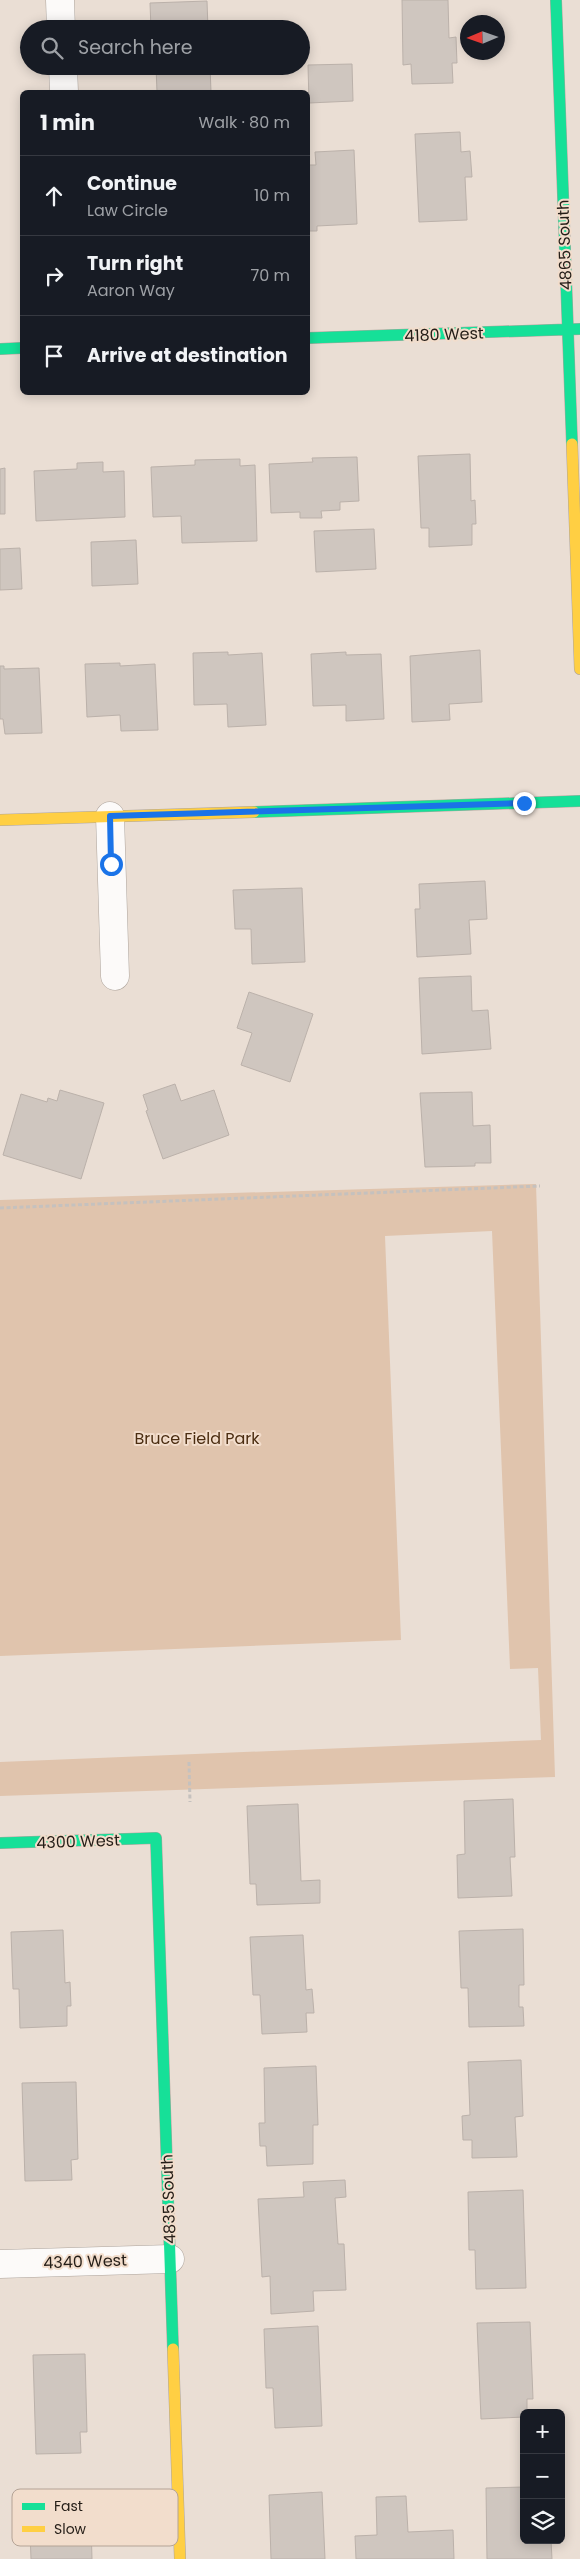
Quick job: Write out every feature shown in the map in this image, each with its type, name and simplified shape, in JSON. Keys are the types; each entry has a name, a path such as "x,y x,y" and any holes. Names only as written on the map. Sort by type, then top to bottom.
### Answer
{"street":[{"path":"60,0 61,20"},
{"name":"4865 South","path":"556,0 580,669"},
{"path":"63,75 64,90"},
{"name":"4180 West","path":"310,338 580,330"},
{"path":"0,349 20,348"},
{"path":"0,820 580,801"},
{"path":"110,816 115,976"},
{"name":"4300 West","path":"0,1843 156,1838"},
{"name":"4835 South","path":"156,1838 178,2489"},
{"name":"4340 West","path":"0,2264 170,2258"},
{"name":"4835 South","path":"178,2499 180,2559"}],"path":[{"path":"0,1208 540,1186"},
{"path":"189,1762 190,1802"}],"green space":[{"name":"Bruce Field Park","path":"536,1184 555,1777 0,1796 0,1762 541,1740 538,1668 510,1669 492,1231 385,1236 401,1640 0,1656 0,1200"}],"building":[{"path":"402,0 448,0 449,38 456,37 457,63 452,63 453,83 412,84 411,64 403,65"},
{"path":"207,1 208,20 151,20 150,3"},
{"path":"352,64 353,101 310,103 308,75 310,75 310,65"},
{"path":"156,75 210,75 211,90 157,90"},
{"path":"460,132 461,152 470,151 472,177 465,177 467,220 419,222 415,134"},
{"path":"354,150 357,224 317,226 317,231 310,231 310,165 316,165 315,152"},
{"path":"470,454 471,501 475,500 476,524 472,524 472,545 429,547 429,528 421,528 418,456"},
{"path":"357,457 359,501 340,502 340,510 321,511 322,518 300,518 300,512 271,513 269,464 313,462 312,458"},
{"path":"240,459 240,466 255,465 257,541 182,543 181,516 153,517 151,467 195,465 195,460"},
{"path":"103,462 103,472 124,471 125,517 36,521 34,471 77,469 77,463"},
{"path":"5,468 5,514 0,514 0,469"},
{"path":"374,529 376,569 316,572 314,531"},
{"path":"136,540 138,584 92,586 91,542"},
{"path":"20,548 22,589 0,590 0,549"},
{"path":"480,650 482,702 449,704 450,720 412,722 410,656"},
{"path":"228,652 228,655 262,653 266,725 228,727 227,704 194,705 193,653"},
{"path":"346,652 346,655 381,654 384,719 346,721 346,705 313,706 311,654"},
{"path":"120,663 120,666 155,664 158,730 121,731 120,715 87,717 85,664"},
{"path":"0,666 4,666 4,669 39,668 42,733 5,734 3,719 0,719"},
{"path":"485,881 487,919 469,920 471,954 417,957 415,909 420,909 419,884"},
{"path":"302,888 305,962 252,964 251,929 235,929 233,890"},
{"path":"471,976 472,1011 488,1010 491,1049 422,1054 419,978"},
{"path":"249,992 313,1014 290,1082 241,1065 252,1033 237,1028"},
{"path":"175,1084 181,1101 214,1090 229,1135 163,1159 146,1111 148,1110 143,1095"},
{"path":"60,1090 104,1103 81,1179 3,1155 21,1094 47,1102 48,1098 57,1101"},
{"path":"472,1092 473,1126 490,1125 491,1163 475,1163 475,1166 425,1167 420,1093"},
{"path":"513,1799 515,1857 510,1857 512,1896 458,1898 457,1855 465,1854 464,1801"},
{"path":"298,1804 301,1881 320,1880 320,1903 257,1905 256,1884 250,1884 247,1806"},
{"path":"523,1929 524,1985 519,1985 519,2007 523,2007 524,2026 469,2027 468,1988 461,1988 459,1931"},
{"path":"63,1930 65,1983 70,1982 71,2006 67,2006 67,2026 20,2028 19,1989 13,1989 11,1932"},
{"path":"303,1935 306,1990 312,1989 314,2013 306,2013 307,2032 262,2034 260,1995 253,1995 250,1937"},
{"path":"521,2060 523,2116 515,2117 517,2157 472,2158 472,2140 463,2140 462,2116 470,2115 468,2062"},
{"path":"316,2066 318,2125 313,2125 313,2164 267,2166 266,2146 260,2146 259,2123 265,2123 264,2068"},
{"path":"76,2082 78,2159 71,2160 72,2180 25,2181 22,2083"},
{"path":"345,2180 346,2197 335,2198 338,2244 344,2244 346,2290 313,2291 314,2311 271,2314 270,2276 262,2277 258,2199 304,2197 303,2182"},
{"path":"523,2190 526,2288 476,2289 475,2250 469,2250 468,2192"},
{"path":"530,2322 533,2399 527,2399 527,2409 520,2409 520,2417 481,2419 477,2323"},
{"path":"318,2326 322,2426 275,2428 273,2388 266,2388 264,2329"},
{"path":"85,2354 87,2432 80,2432 81,2453 36,2454 33,2355"},
{"path":"520,2487 520,2544 551,2544 552,2559 487,2559 486,2488"},
{"path":"322,2492 325,2559 271,2559 269,2495"},
{"path":"406,2496 408,2532 453,2530 454,2559 356,2559 355,2536 377,2535 376,2497"},
{"path":"31,2546 92,2546 92,2559 31,2559"}],"traffic: fast":[{"path":"556,0 572,444"},
{"path":"310,338 580,329"},
{"path":"0,349 20,348"},
{"path":"254,812 580,801"},
{"path":"0,1843 156,1838 173,2349"}],"traffic: slow":[{"path":"572,444 580,669"},
{"path":"0,820 254,812"},
{"path":"173,2349 178,2489"},
{"path":"178,2499 180,2559"}],"route":[{"path":"111,864 110,816 524,803"}]}
